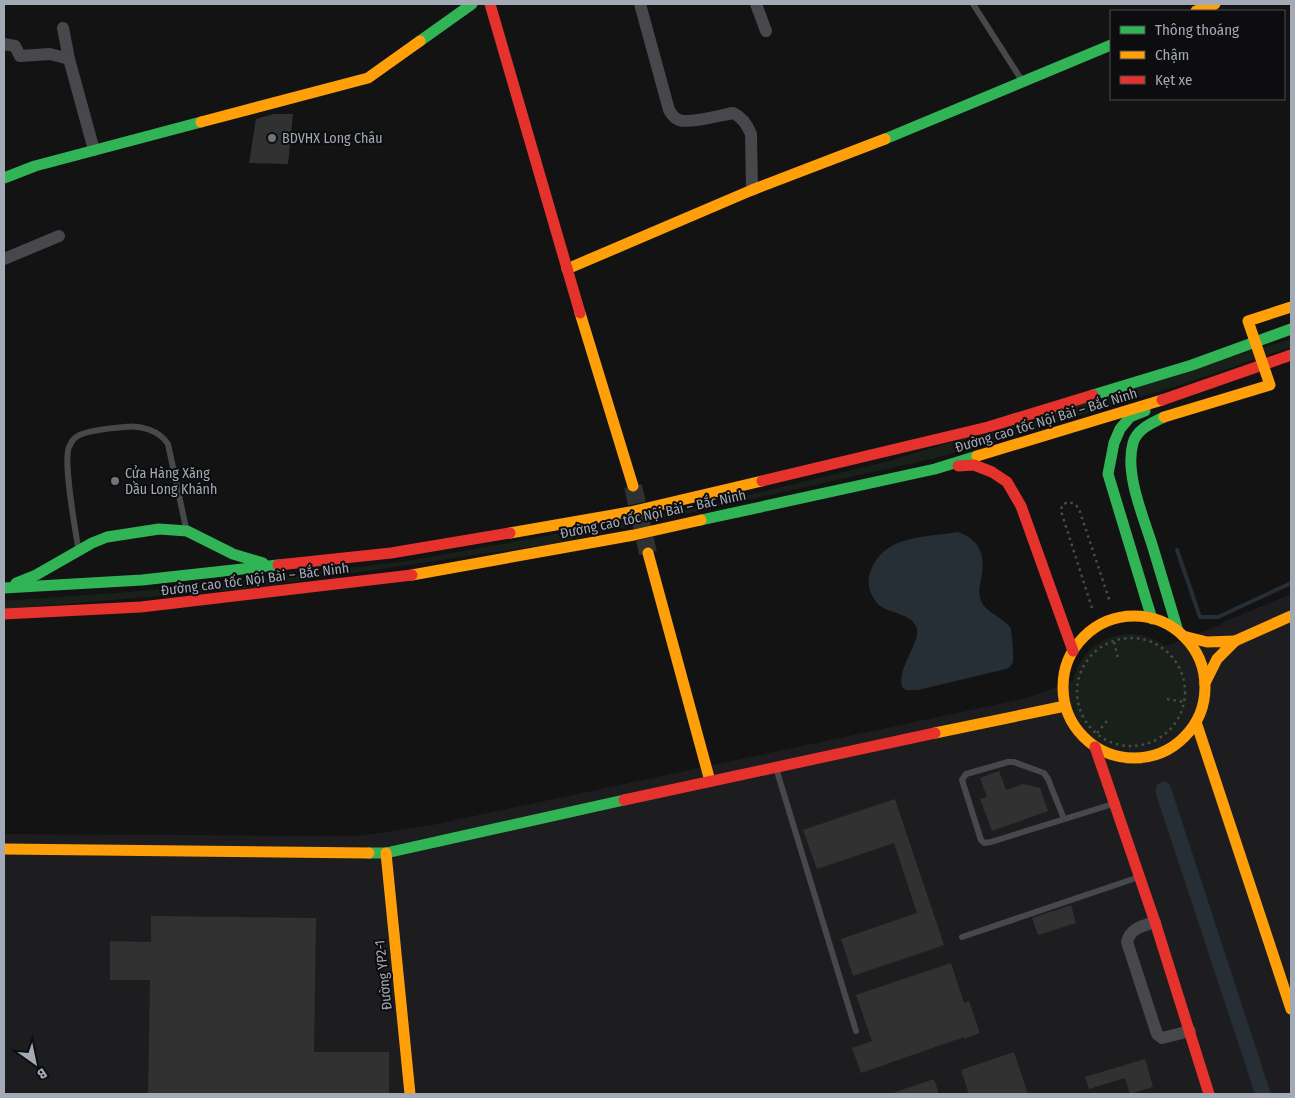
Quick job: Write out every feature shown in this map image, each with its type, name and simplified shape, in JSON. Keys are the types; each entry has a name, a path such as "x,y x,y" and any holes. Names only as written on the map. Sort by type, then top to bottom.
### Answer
{"main road":[{"path":"4,178 35,166 368,78 472,4"},
{"path":"490,4 633,486"},
{"path":"1200,10 1215,4"},
{"path":"567,268 752,190 877,142 1110,45"},
{"path":"1235,641 1207,642 1181,633 1169,625 1152,618 1129,616 1108,621 1090,631 1073,651 1066,665 1063,681 1065,706 1070,720 1078,732 1095,747 1108,754 1132,759 1151,756 1168,750 1187,735 1196,722 1204,702 1205,683 1199,657 1181,633 1136,488 1130,460 1134,442 1138,434 1152,422 1270,385 1248,321 1291,307"},
{"name":"Đường cao tốc Nội Bài – Bắc Ninh","path":"4,588 142,580 391,553 649,507 988,427 1192,365 1291,329"},
{"name":"Đường cao tốc Nội Bài – Bắc Ninh","path":"4,614 141,607 400,577 634,535 935,469 1176,396 1291,355"},
{"path":"1152,618 1108,474 1111,451 1118,432 1130,417 1176,396"},
{"path":"935,469 974,465 992,472 1007,482 1021,506 1073,651"},
{"path":"4,588 36,575 92,542 107,537 160,529 187,531 233,554 272,566"},
{"path":"648,553 710,781"},
{"path":"1205,683 1216,659 1235,641 1291,616"},
{"path":"4,849 386,853 776,766 1065,706"},
{"path":"1196,722 1291,1009"},
{"path":"1095,747 1155,922 1210,1094"},
{"name":"Đường YP2-1","path":"386,853 410,1094"}],"street":[{"path":"640,4 670,110 674,117 678,120 686,121 733,112 739,115 751,134 752,190"},
{"path":"756,4 766,31"},
{"path":"63,28 69,59 94,150"},
{"path":"4,44 15,46 20,56 50,54 69,59"},
{"path":"4,259 59,236"},
{"path":"1155,922 1135,929 1128,936 1127,942 1157,1034 1162,1038 1190,1031"}],"lane":[{"path":"974,4 1022,81"},
{"path":"78,551 67,462 69,447 76,437 87,433 126,426 148,429 163,437 168,444 187,531"},
{"path":"1064,819 1048,779 1044,773 1038,770 1008,762 966,774 962,777 981,840 984,842 991,842 1114,804"},
{"path":"776,766 856,1031"},
{"path":"962,937 1139,876"}],"path":[{"path":"1092,608 1061,511 1062,505 1068,502 1075,504 1079,509 1110,602"},
{"path":"1126,639 1142,640 1156,645 1168,654 1181,672 1185,687 1184,702 1179,717 1164,734 1151,742 1136,746 1121,745 1106,740 1097,734 1086,722 1081,712 1078,697 1079,682 1084,668 1093,655 1105,646 1126,639"},
{"path":"1114,642 1118,658"},
{"path":"1167,699 1184,702"},
{"path":"1097,734 1107,721"}],"shaded area":[{"path":"1291,339 1291,347 1177,386 940,457 545,545 244,589 4,609 4,601 141,591 414,560 687,510 889,461"},
{"path":"958,532 971,538 979,547 983,566 979,588 980,597 988,610 1010,627 1013,649 1012,665 1004,670 918,690 906,690 902,687 901,680 905,664 917,635 917,629 911,620 879,605 871,592 869,577 875,563 893,545 917,538"},
{"path":"1291,594 1291,1094 4,1094 4,834 359,836 432,825 1027,698 1221,625 1221,623"},
{"path":"1130,634 1152,639 1171,651 1183,670 1188,692 1183,714 1171,733 1152,745 1130,750 1108,745 1089,733 1077,714 1072,692 1077,670 1089,651 1108,639"},
{"path":"1165,781 1170,785 1271,1094 1255,1094 1155,791 1158,784"}],"building":[{"name":"BDVHX Long Châu","path":"274,114 293,114 288,164 249,163 256,119"},
{"path":"999,771 1006,790 1023,784 1040,788 1048,811 992,831 980,799 987,797 980,778"},
{"path":"895,799 944,945 853,976 841,939 917,913 894,843 817,869 803,830"},
{"path":"1071,905 1076,923 1038,935 1032,918"},
{"path":"151,916 316,918 314,1052 389,1052 389,1094 148,1094 150,980 110,980 110,941 151,942"},
{"path":"951,963 964,1003 969,1001 980,1033 861,1073 852,1048 872,1041 856,995"},
{"path":"1014,1052 1028,1094 969,1094 961,1070"},
{"path":"1145,1059 1153,1087 1130,1094 1125,1078 1089,1089 1085,1077"},
{"path":"934,1079 939,1094 895,1094 895,1092"}],"waterway":[{"path":"1177,550 1200,617 1218,617 1291,583"}],"tunnel":[{"path":"633,486 648,553"}],"traffic: fast":[{"path":"420,41 472,4"},
{"path":"885,139 1110,45"},
{"path":"4,178 35,166 201,122"},
{"path":"1093,395 1192,365 1291,329"},
{"path":"1145,411 1130,417 1120,429 1114,443 1108,474 1152,619"},
{"path":"1164,417 1146,427 1135,438 1131,456 1131,469 1137,497 1178,631"},
{"path":"701,520 935,469 977,456"},
{"path":"16,583 36,575 92,543 107,537 159,529 187,531 233,554 263,563"},
{"path":"4,588 142,580 278,565"},
{"path":"369,853 386,853 624,800"}],"traffic: slow":[{"path":"1199,10 1215,4"},
{"path":"201,122 368,78 420,41"},
{"path":"567,269 752,190 885,139"},
{"path":"1164,417 1270,385 1248,321 1291,307"},
{"path":"580,313 633,486"},
{"path":"977,456 1162,400"},
{"path":"510,533 630,512 762,481"},
{"path":"412,575 634,535 701,520"},
{"path":"648,553 710,781"},
{"path":"1134,616 1148,617 1161,621 1174,628 1184,637 1193,647 1200,660 1204,673 1205,687 1204,701 1200,714 1193,727 1184,737 1174,746 1161,753 1148,757 1134,758 1120,757 1107,753 1094,746 1084,737 1075,727 1068,714 1064,701 1063,687 1064,673 1068,660 1075,647 1084,637 1094,628 1107,621 1120,617 1134,616"},
{"path":"1235,641 1291,616"},
{"path":"1183,636 1207,642 1235,641 1217,659 1205,683"},
{"path":"935,733 1065,706"},
{"path":"1196,722 1291,1009"},
{"path":"4,849 369,853"},
{"path":"386,853 410,1094"}],"traffic: jam":[{"path":"490,4 580,313"},
{"path":"1162,400 1291,355"},
{"path":"762,481 988,427 1093,395"},
{"path":"958,466 974,465 992,472 1007,482 1021,506 1073,651"},
{"path":"278,565 391,553 510,533"},
{"path":"4,614 141,607 412,575"},
{"path":"624,800 935,733"},
{"path":"1095,747 1155,922 1209,1094"}],"place":[{"name":"BDVHX Long Châu","path":"272,138"},
{"name":"Cửa Hàng Xăng Dầu Long Khánh","path":"115,481"}]}
